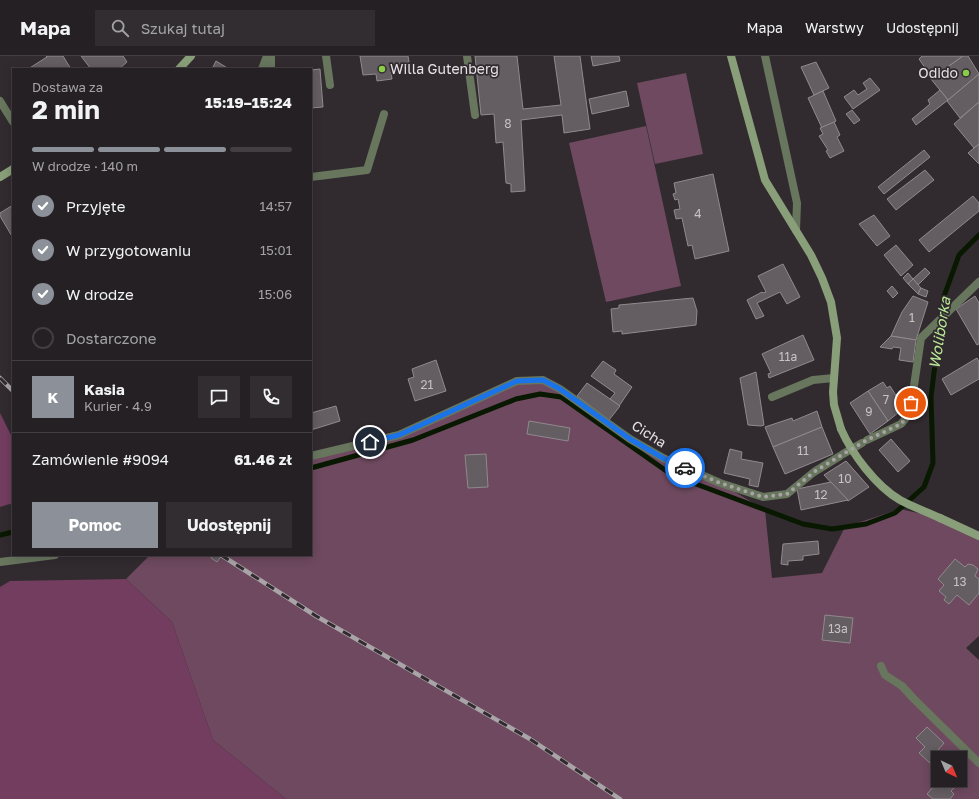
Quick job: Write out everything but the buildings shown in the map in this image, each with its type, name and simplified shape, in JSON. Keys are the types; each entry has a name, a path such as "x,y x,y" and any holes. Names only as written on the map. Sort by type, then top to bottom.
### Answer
{"street":[{"path":"180,68 191,56"},
{"path":"262,68 267,56"},
{"path":"271,56 271,68"},
{"path":"326,56 330,85"},
{"path":"467,56 475,115"},
{"path":"731,56 765,180 796,230 822,278 831,302 836,338 834,405 841,429 855,456 889,492 900,500 979,536"},
{"path":"765,56 798,203 796,230"},
{"path":"0,101 12,120"},
{"path":"312,177 367,170 384,114"},
{"path":"0,177 12,170"},
{"name":"Cicha","path":"312,456 399,435 517,381 543,380 560,389 630,439 663,458 720,483 763,497 787,494 814,472 841,455 901,424 910,413 921,338 957,301 979,282"},
{"path":"772,397 813,380 834,378"},
{"path":"0,562 47,556"},
{"path":"881,666 885,675 902,686 979,763"}],"shaded area":[{"path":"686,73 703,154 655,164 637,83"},
{"path":"646,126 681,286 606,302 569,143"},
{"path":"543,380 630,439 720,483 765,510 772,578 822,573 845,527 900,509 940,518 979,536 979,636 966,648 979,660 979,799 286,799 213,740 172,622 126,579 149,556 312,556 312,456 399,435 517,381"},
{"path":"0,413 12,437 12,503 0,507"},
{"path":"126,579 172,622 213,740 286,799 0,799 0,587 10,581"}],"waterway":[{"name":"Woliborka","path":"312,468 413,440 516,399 540,394 561,397 672,475 803,524 832,529 866,524 895,513 924,487 933,463 931,397 943,299 959,255 979,235"},
{"name":"Woliborka","path":"0,535 12,532"}],"railway":[{"path":"0,378 12,390"},
{"path":"223,556 316,616 530,739 620,799"}],"way so far":[{"path":"685,468 720,483 763,497 784,495 814,472 840,456 867,440 901,424 910,413 911,403"}],"place":[{"name":"Willa Gutenberg","path":"382,69"},
{"name":"Odido","path":"966,73"}],"route":[{"path":"370,442 399,435 517,381 543,380 560,389 630,439 663,458 685,468"}]}
